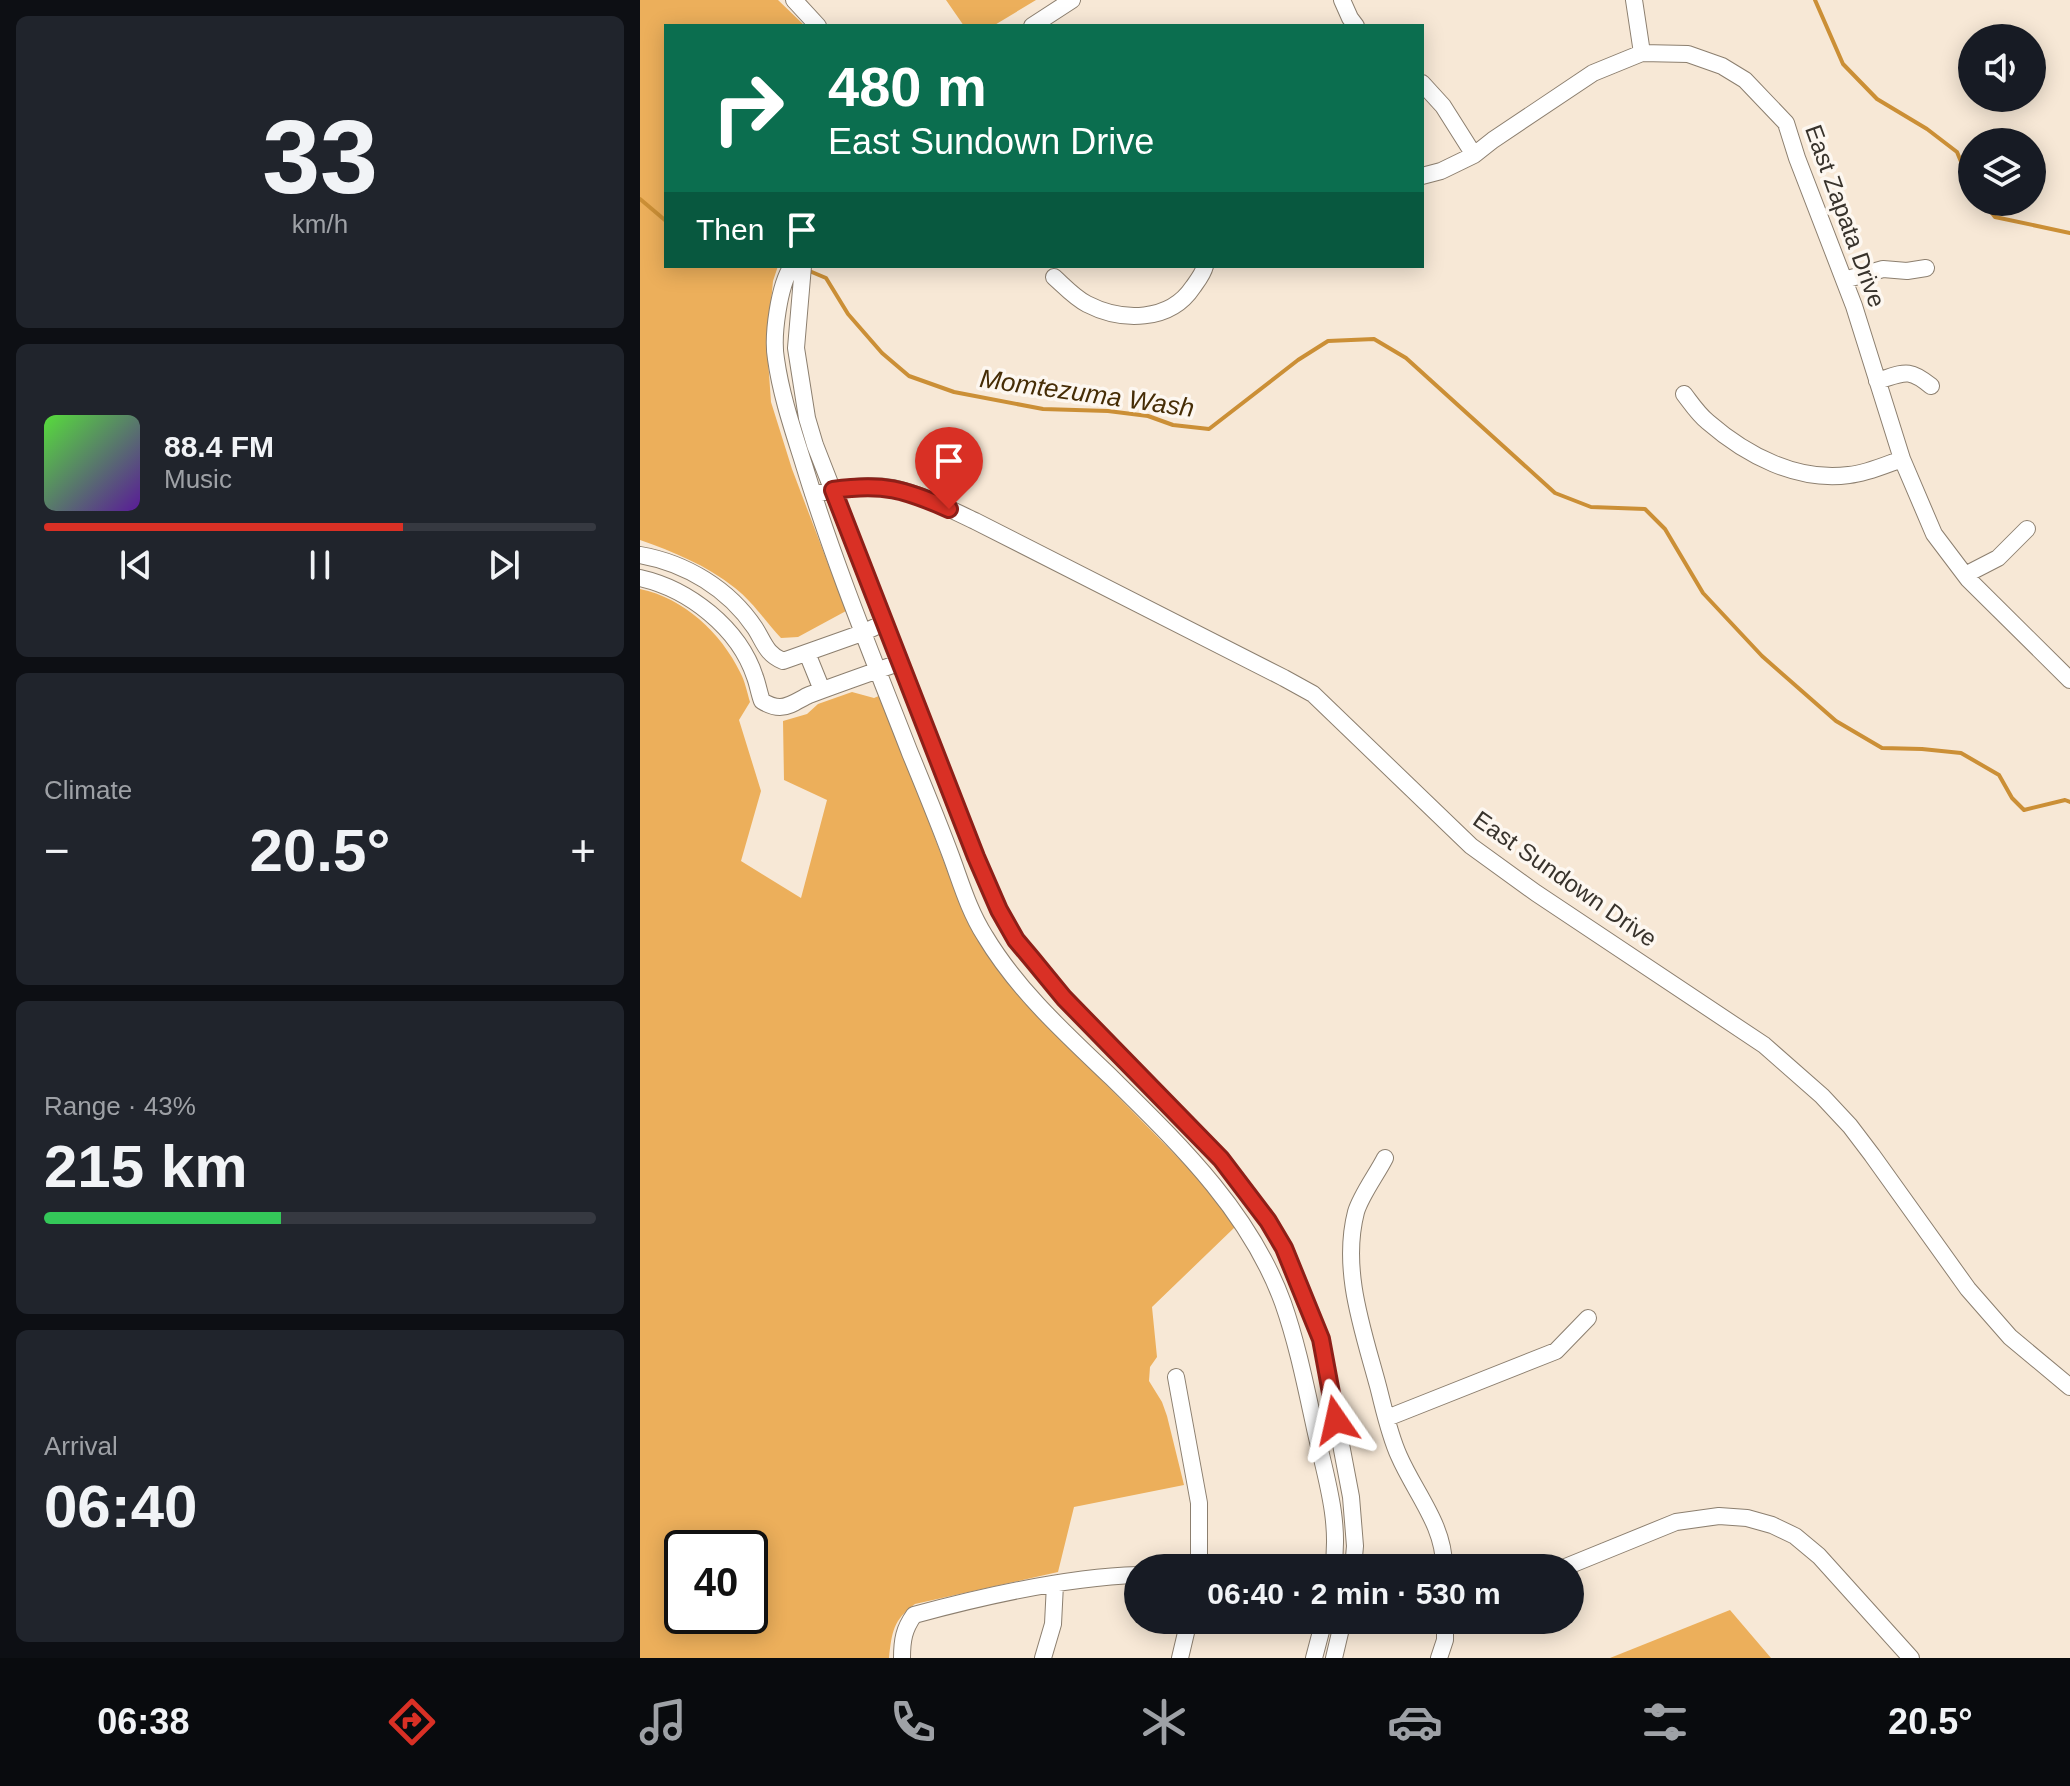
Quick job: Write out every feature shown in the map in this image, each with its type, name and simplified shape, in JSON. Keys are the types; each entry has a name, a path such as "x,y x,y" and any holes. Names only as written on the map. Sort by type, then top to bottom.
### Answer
{"street":[{"path":"794,0 816,24"},
{"path":"1035,24 1072,0"},
{"path":"1342,0 1354,24"},
{"path":"1634,0 1642,53"},
{"name":"East Zapata Drive","path":"1424,175 1474,155 1593,73 1642,53 1688,54 1722,66 1745,80 1786,123 1844,280 1902,459 1934,534 1965,575 2070,680"},
{"path":"1424,85 1443,106 1474,155"},
{"path":"791,268 781,297 775,353 781,390 827,540 971,910 985,936 1027,993 1186,1153 1215,1184 1241,1221 1282,1301 1298,1352 1336,1524 1334,1554"},
{"path":"803,268 796,348 807,418 976,857 1016,940 1064,998 1221,1159 1268,1221 1284,1248 1321,1339 1351,1497 1354,1554"},
{"path":"1054,277 1085,303 1121,317 1135,317 1172,308 1189,294 1205,268"},
{"path":"1844,280 1883,269 1907,271 1926,268"},
{"path":"1877,381 1905,372 1918,376 1931,386"},
{"path":"1684,394 1705,420 1741,447 1804,474 1847,476 1902,459"},
{"name":"East Sundown Drive","path":"813,494 861,486 893,488 923,498 975,521 1313,694 1471,846 1764,1045 1822,1096 1865,1145 1968,1289 2010,1337 2070,1387"},
{"path":"1965,575 1998,558 2027,529"},
{"path":"640,555 677,565 710,583 756,629 768,652 783,661 884,623"},
{"path":"640,578 694,601 719,621 735,640 752,669 762,701 770,705 789,706 800,698 899,663"},
{"path":"807,653 822,690"},
{"path":"752,669 773,656"},
{"path":"1385,1158 1357,1207 1353,1226 1352,1267 1358,1311 1398,1455 1434,1522 1445,1554"},
{"path":"1387,1418 1556,1351 1588,1318"},
{"path":"1176,1377 1199,1503 1199,1554"},
{"path":"1584,1559 1676,1522 1719,1516 1747,1518 1772,1525 1795,1536 1819,1556 1911,1658"},
{"path":"902,1658 902,1639 914,1615 1019,1590 1124,1576"},
{"path":"1043,1658 1053,1624 1055,1584"},
{"path":"1180,1658 1186,1634"},
{"path":"1314,1658 1320,1634"},
{"path":"1334,1658 1340,1634"},
{"path":"1439,1658 1445,1634"}],"shaded area":[{"path":"640,0 778,0 803,24 664,24 664,268 777,268 773,281 767,346 771,402 792,469 846,611 798,637 781,638 741,593 713,572 640,540"},
{"path":"946,0 1036,0 996,24 963,24"},
{"path":"640,589 672,600 699,619 723,644 743,679 750,702 739,720 761,791 741,861 801,898 827,800 784,780 783,721 807,714 818,704 852,692 874,698 881,695 959,902 987,954 1022,999 1197,1177 1235,1227 1152,1307 1157,1357 1150,1367 1149,1381 1167,1416 1184,1485 1074,1507 1058,1572 915,1604 895,1627 889,1658 640,1658"},
{"path":"1730,1610 1771,1658 1610,1658"}],"waterway":[{"path":"1815,0 1843,64 1877,99 1927,129 1958,154"},
{"name":"Momtezuma Wash","path":"640,199 664,219"},
{"path":"1994,216 2070,233"},
{"name":"Momtezuma Wash","path":"807,270 826,278 848,314 882,353 909,376 954,392 1043,409 1108,411 1148,416 1173,425 1209,429 1298,360 1328,341 1374,339 1406,358 1555,493 1591,507 1645,509 1665,529 1703,593 1762,656 1836,721 1882,748 1961,753 1999,775 2012,798 2024,810 2065,800 2070,802"}],"route":[{"path":"949,509 893,488 861,486 833,490 999,910 1016,940 1064,998 1221,1159 1268,1221 1284,1248 1321,1339 1336,1420"}]}
